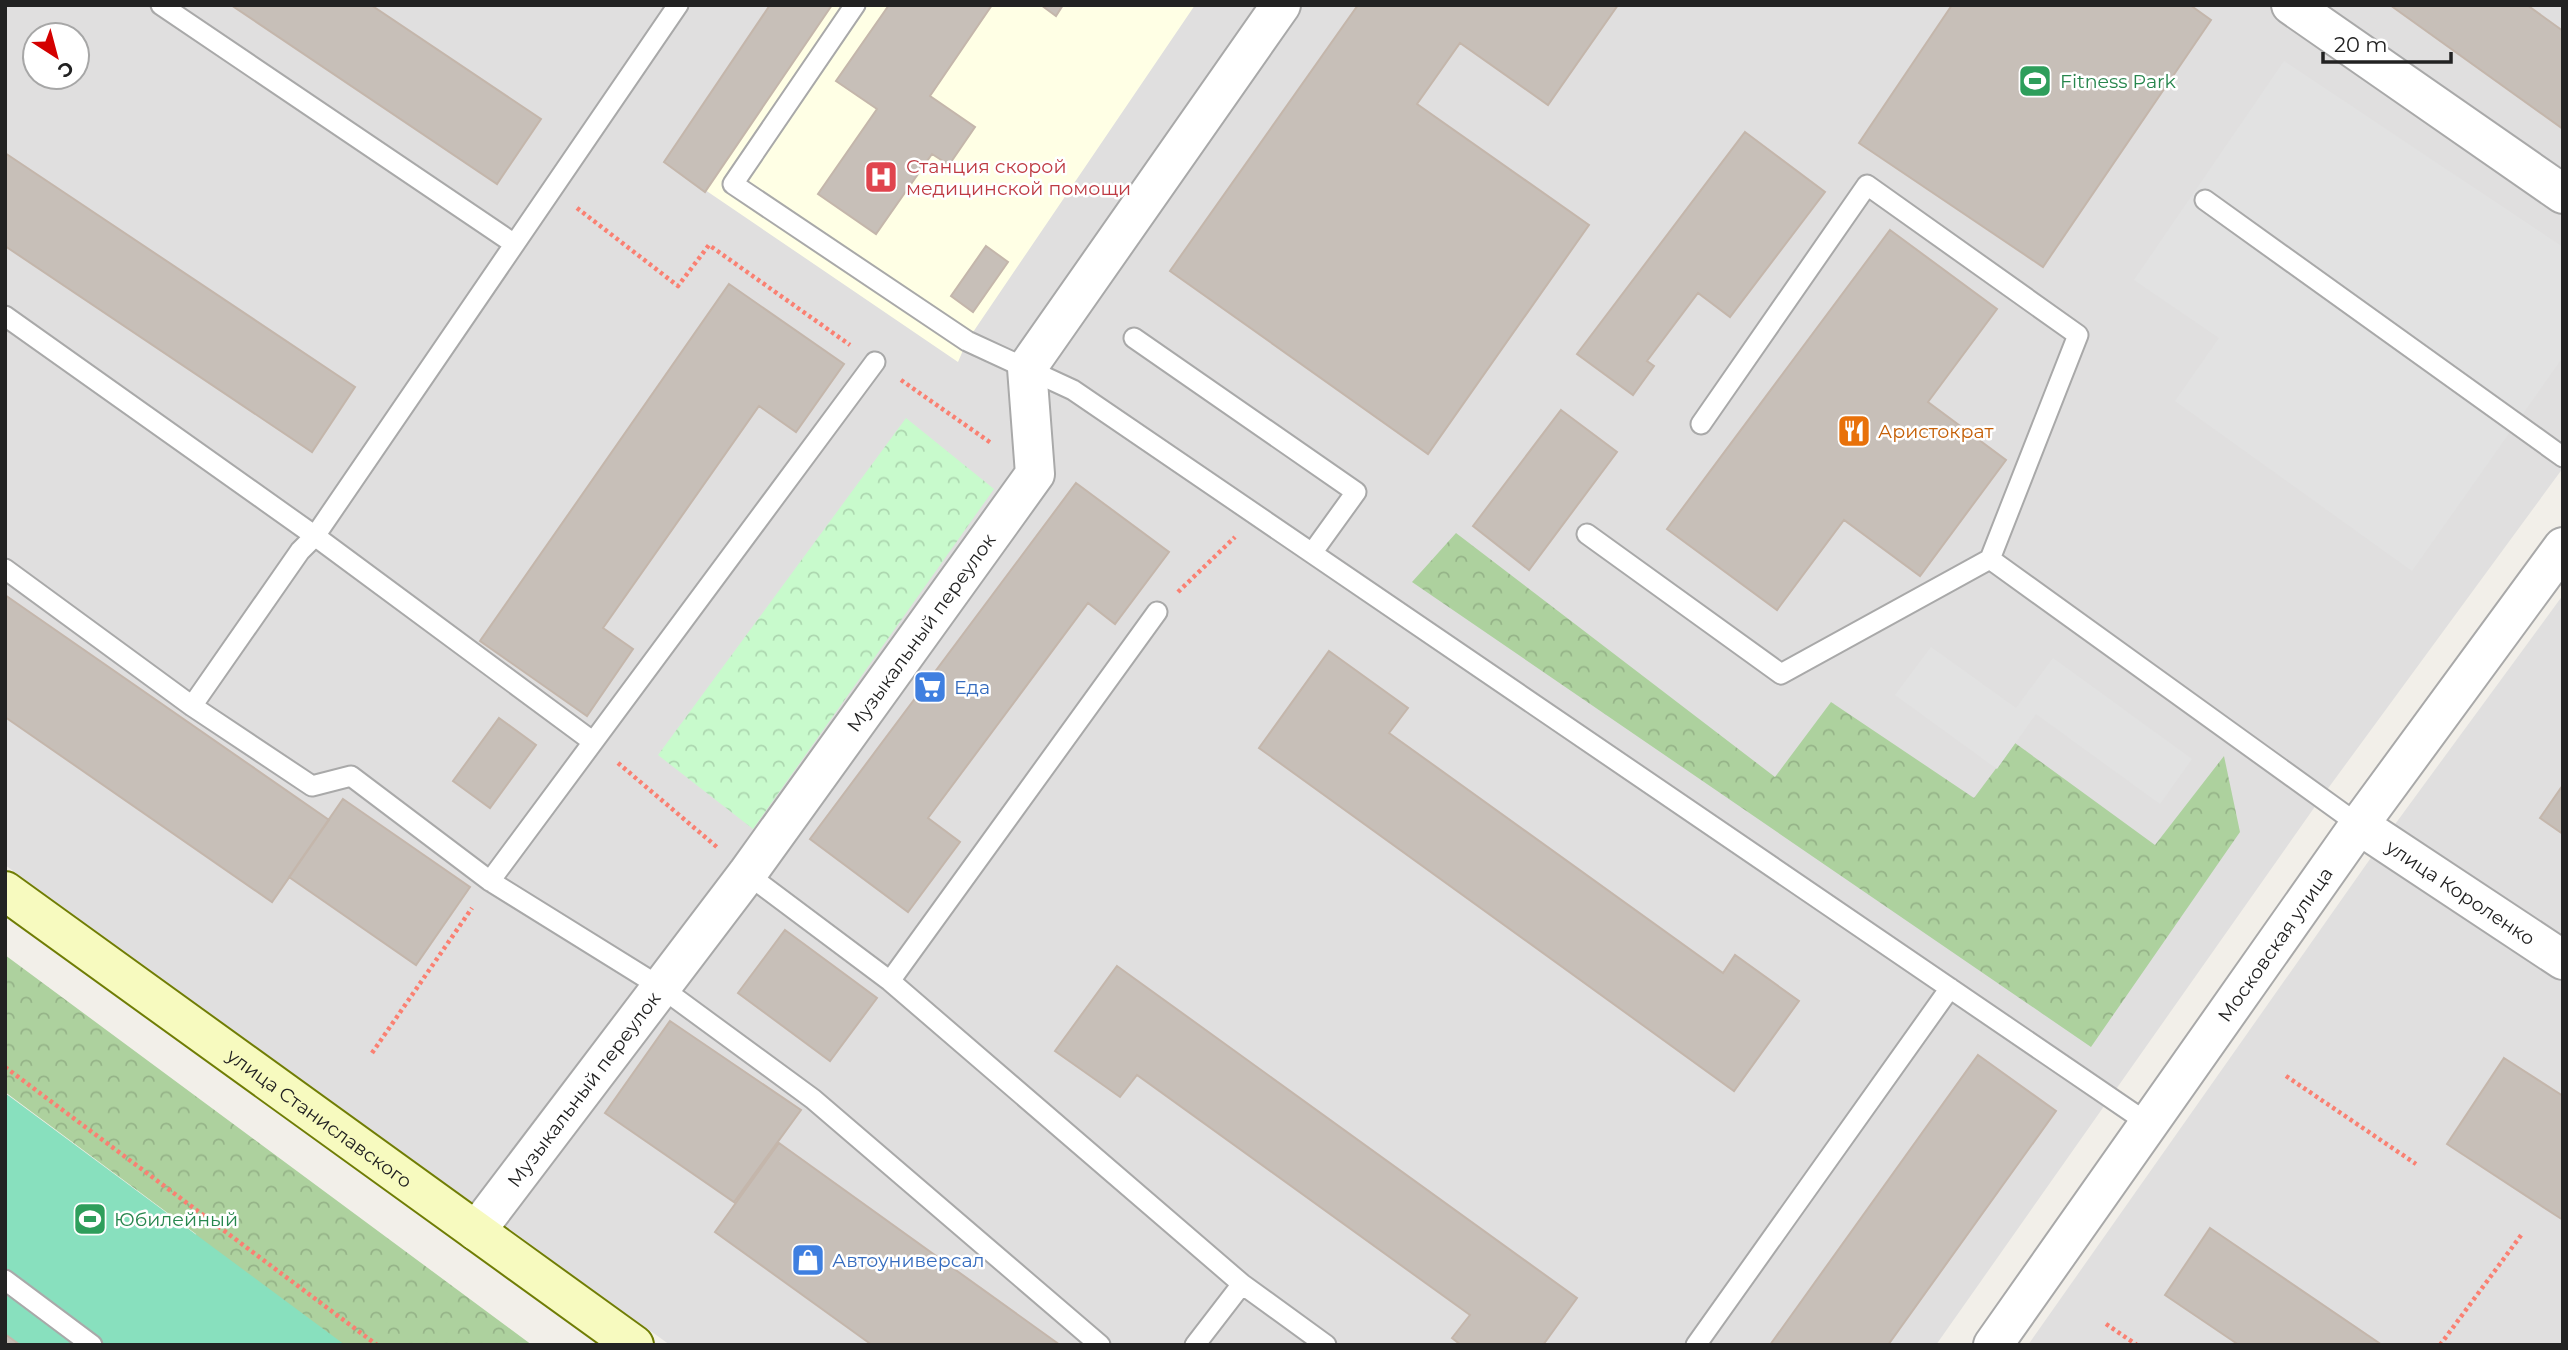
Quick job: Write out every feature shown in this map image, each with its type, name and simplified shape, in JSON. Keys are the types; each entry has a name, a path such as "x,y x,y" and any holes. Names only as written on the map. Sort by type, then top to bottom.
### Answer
{"main road":[{"name":"улица Станиславского","path":"5,891 635,1345"}],"street":[{"path":"1027,368 1281,5"},
{"path":"2291,5 2563,194"},
{"name":"Музыкальный переулок","path":"476,1231 659,986 747,874 1035,474 1027,368"},
{"name":"Московская улица","path":"1993,1345 2359,825 2563,547"},
{"name":"улица Короленко","path":"2359,825 2563,960"}],"lane":[{"path":"161,5 513,243"},
{"path":"192,706 300,551 315,536 678,5"},
{"path":"855,5 733,184 967,341 1073,390 2149,1124"},
{"path":"1587,534 1781,674 1990,559 2078,335 1867,185 1701,424"},
{"path":"2205,200 2563,457"},
{"path":"5,316 315,536 592,741"},
{"path":"1134,338 1356,492 1312,553"},
{"path":"490,881 875,362"},
{"path":"1990,559 2359,825"},
{"path":"5,569 192,706 312,786 351,776 490,881 659,986 813,1099 1100,1345"},
{"path":"890,981 1157,612"},
{"path":"747,874 890,981 1242,1284 1326,1345"},
{"path":"1696,1345 1950,988"},
{"path":"5,1280 92,1345"},
{"path":"1195,1345 1242,1284"}],"path":[{"path":"551,188 678,286 709,246"},
{"path":"1157,612 1258,516"},
{"path":"592,741 747,874"},
{"path":"372,1054 490,881"},
{"path":"5,1067 377,1345"},
{"path":"2286,1076 2416,1164"},
{"path":"2440,1345 2522,1234"},
{"path":"2106,1324 2137,1345"}],"shaded area":[{"path":"5,5 2563,5 2563,468 2321,798 1936,1345 670,1345 5,865"},
{"name":"Станция скорой медицинской помощи","path":"770,5 1195,5 967,341 958,362 664,162"},
{"path":"2284,61 2563,247 2563,357 2412,571 2175,401 2219,338 2134,280"},
{"path":"2563,595 2563,1345 2028,1345 2382,842"},
{"path":"1931,647 2016,708 2053,658 2192,759 2160,804 2036,714 1997,769 1895,695"}],"green space":[{"path":"906,418 994,489 753,829 658,755"},
{"path":"1456,533 1775,777 1831,702 1974,798 2015,743 2155,845 2224,756 2240,832 2091,1047 1412,582"},
{"path":"5,955 532,1345 207,1345 196,1234 5,1092"},
{"name":"Юбилейный","path":"5,1093 345,1345 5,1345"}],"building":[{"path":"231,5 371,5 541,119 497,184"},
{"path":"770,5 832,5 705,192 664,162"},
{"path":"889,5 992,5 930,96 975,127 949,165 932,154 876,234 818,194 877,109 836,81"},
{"path":"1041,5 1063,5 1056,16"},
{"path":"1358,5 1618,5 1548,105 1460,43 1417,104 1589,225 1428,454 1170,271"},
{"name":"Fitness Park","path":"1952,5 2190,5 2211,20 2043,267 1859,143"},
{"path":"2390,5 2527,5 2563,31 2563,129"},
{"path":"1745,132 1825,192 1730,317 1698,293 1647,361 1654,366 1633,395 1577,354"},
{"path":"5,153 355,387 312,452 5,246"},
{"name":"Аристократ","path":"1890,230 1997,309 1928,402 2006,460 1920,576 1844,520 1777,610 1667,529"},
{"path":"986,246 1008,262 973,312 951,296"},
{"path":"729,284 844,364 796,432 759,406 603,628 633,649 587,716 480,641"},
{"path":"1561,410 1617,452 1529,570 1473,526"},
{"path":"1076,483 1169,552 1115,624 1088,603 928,818 960,842 908,912 810,839"},
{"path":"5,595 329,820 272,902 5,717"},
{"path":"1329,651 1408,708 1389,733 1723,973 1735,955 1799,1001 1734,1091 1259,748"},
{"path":"499,718 536,745 490,808 453,781"},
{"path":"2563,785 2563,834 2540,818"},
{"path":"343,799 470,887 416,965 289,877"},
{"path":"785,930 877,998 830,1061 738,993"},
{"path":"1117,966 1577,1298 1543,1345 1461,1345 1452,1338 1470,1315 1137,1075 1120,1097 1055,1051"},
{"path":"670,1021 801,1110 734,1202 605,1113"},
{"path":"1978,1055 2056,1111 1888,1345 1770,1345"},
{"path":"2504,1058 2563,1096 2563,1220 2447,1144"},
{"path":"779,1143 1060,1345 872,1345 715,1232"},
{"path":"2210,1228 2382,1345 2239,1345 2165,1295"},
{"path":"5,1334 20,1345 5,1345"}],"place":[{"name":"Fitness Park","path":"2035,81"},
{"name":"Станция скорой медицинской помощи","path":"881,177"},
{"name":"Аристократ","path":"1854,431"},
{"name":"Еда","path":"930,687"},
{"name":"Юбилейный","path":"90,1219"},
{"name":"Автоуниверсал","path":"808,1260"}]}
